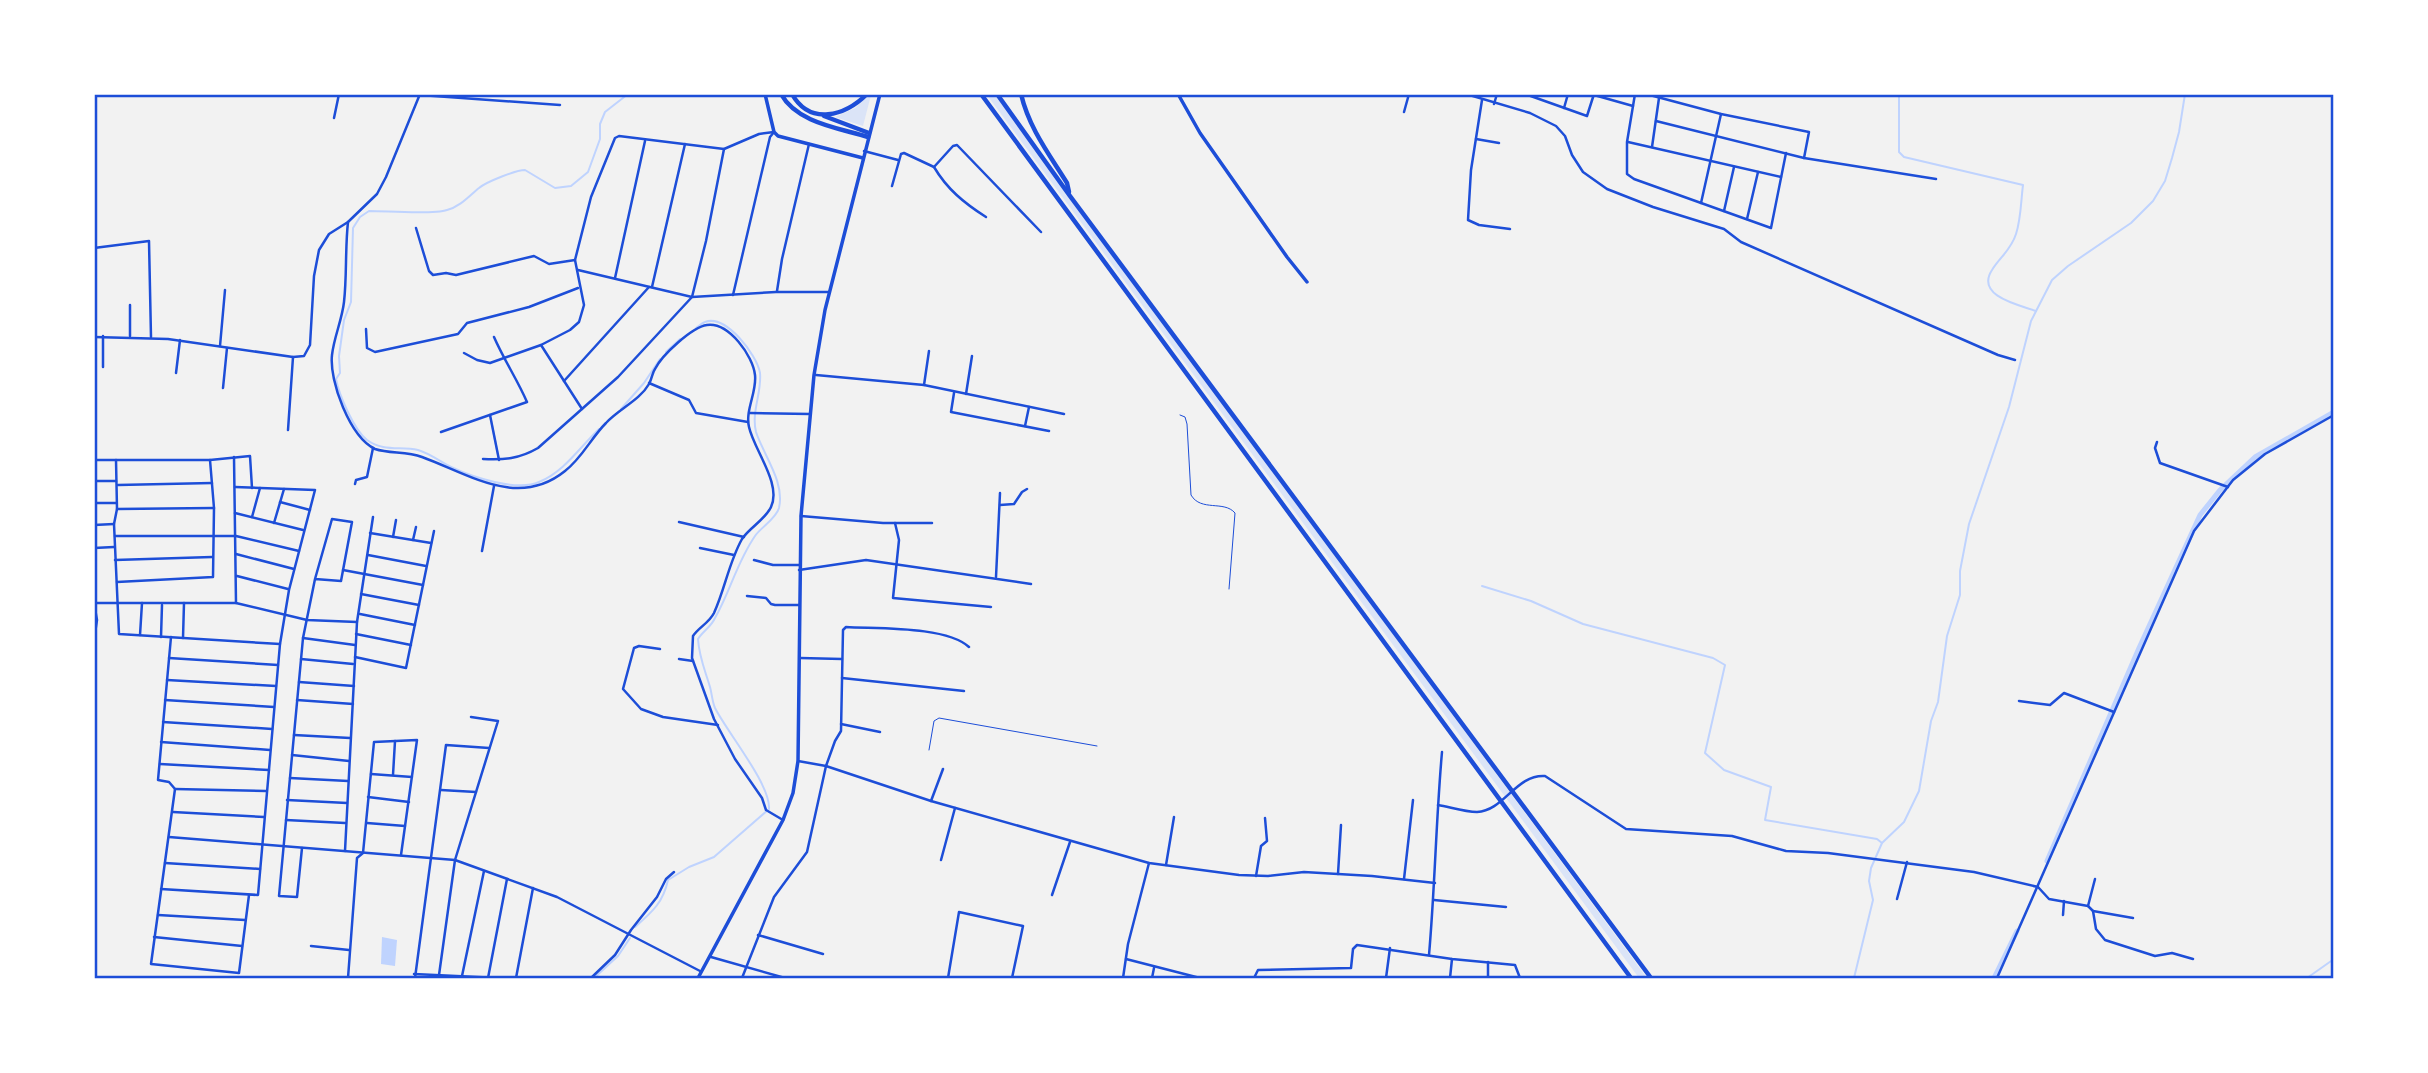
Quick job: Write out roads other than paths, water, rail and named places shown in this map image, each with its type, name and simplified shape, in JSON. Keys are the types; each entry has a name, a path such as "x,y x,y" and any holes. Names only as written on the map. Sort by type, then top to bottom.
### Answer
{"highway":[{"path":"781,94 790,108 806,117 868,135"},
{"path":"792,94 803,107 868,135"},
{"path":"821,116 846,111 867,94"},
{"path":"981,94 1631,978"},
{"path":"997,94 1069,196 1651,978"},
{"path":"1021,94 1030,123 1067,183 1069,196"}],"main road":[{"path":"765,94 774,132 778,136 863,158"},
{"path":"698,978 783,820 793,793 798,761 800,516 814,375 829,292 880,94"},
{"path":"1178,94 1200,133 1307,282"}],"street":[{"path":"334,118 339,94"},
{"path":"1404,112 1409,94"},
{"path":"1466,94 1530,113 1556,126 1583,172 1607,189 1653,207 1724,229 1741,242 1783,261 1998,355 2015,359"},
{"path":"1494,104 1497,94"},
{"path":"1525,94 1587,116 1594,95 1633,106"},
{"path":"1564,108 1568,94"},
{"path":"1635,94 1627,142 1627,174 1634,179 1771,228 1786,153"},
{"path":"1646,94 1721,114 1809,132 1804,158"},
{"path":"94,337 151,337 304,356 310,345 314,276 319,250 329,234 348,222 377,194 420,95 560,106"},
{"path":"1652,147 1659,98"},
{"path":"1482,100 1468,199 1468,220 1479,225 1510,229"},
{"path":"1701,203 1721,114"},
{"path":"1656,121 1804,158 1936,179"},
{"path":"464,353 490,363 541,345 570,330 579,322 583,315 583,305 575,260 591,197 615,138 619,136 724,149 760,134 774,132"},
{"path":"733,295 759,179 770,137 774,132"},
{"path":"615,278 645,139"},
{"path":"1476,139 1499,143"},
{"path":"1627,142 1781,177"},
{"path":"564,382 651,287 685,144"},
{"path":"776,292 809,144"},
{"path":"934,167 957,145 1041,232"},
{"path":"483,459 510,460 526,456 538,448 618,377 692,297 724,149"},
{"path":"864,151 899,160"},
{"path":"892,186 901,154 904,153 934,167 943,183 957,197 986,217"},
{"path":"1724,211 1734,167"},
{"path":"1747,219 1758,172"},
{"path":"348,222 344,307 334,340 332,372 354,428 373,449 421,456 494,486 539,487 565,471 607,422 633,401 649,383 655,368 674,346 699,328 711,325 731,334 750,359 755,374 748,422 773,493 770,509 744,537 734,555 715,611 693,636 691,644 709,708 768,811 783,820"},
{"path":"416,228 429,271 433,275 456,275 534,256 549,264 575,260"},
{"path":"94,248 149,241 151,337"},
{"path":"578,270 692,297 829,292"},
{"path":"366,329 367,348 375,352 458,334 467,323 529,307 580,288"},
{"path":"219,347 225,290"},
{"path":"130,337 131,305"},
{"path":"103,336 103,368"},
{"path":"442,432 527,402 494,337"},
{"path":"176,373 180,340"},
{"path":"541,345 582,410"},
{"path":"223,388 228,348"},
{"path":"924,386 929,351"},
{"path":"288,430 293,356"},
{"path":"965,395 972,356"},
{"path":"814,375 924,386 1064,414"},
{"path":"649,383 689,400 696,413 748,422"},
{"path":"954,393 951,412 1049,431"},
{"path":"1025,426 1029,407"},
{"path":"750,413 810,414"},
{"path":"490,415 499,460"},
{"path":"1997,978 2112,711 2194,531 2225,486 2265,454 2333,415"},
{"path":"2157,442 2155,448 2160,463 2225,486"},
{"path":"355,484 356,480 367,477 373,449"},
{"path":"94,460 210,460 250,456 252,488"},
{"path":"234,457 236,603"},
{"path":"116,460 117,509 114,547 119,634 280,644"},
{"path":"116,582 213,577 214,508 210,460"},
{"path":"94,481 212,483"},
{"path":"482,551 494,486"},
{"path":"162,889 258,895 280,644 289,590 315,489 235,487"},
{"path":"252,517 260,488"},
{"path":"274,523 284,489"},
{"path":"1000,505 1014,504 1027,489"},
{"path":"996,579 1000,493"},
{"path":"281,502 310,510"},
{"path":"94,503 117,503"},
{"path":"117,509 214,508"},
{"path":"235,513 304,531"},
{"path":"800,516 932,523"},
{"path":"345,851 357,622 373,517"},
{"path":"302,848 297,897 279,896 303,638 315,579 332,519 352,522 341,581 315,579"},
{"path":"393,537 396,520"},
{"path":"679,522 744,537"},
{"path":"895,523 899,540 893,598 991,607"},
{"path":"94,525 114,524"},
{"path":"413,540 416,527"},
{"path":"355,657 406,668 433,531"},
{"path":"370,533 431,543"},
{"path":"114,536 214,534 236,536 299,551"},
{"path":"94,548 114,547"},
{"path":"700,548 734,555"},
{"path":"236,555 294,569"},
{"path":"367,555 426,566"},
{"path":"115,560 212,556"},
{"path":"754,560 772,565 799,567 866,560 1031,584"},
{"path":"343,570 423,585"},
{"path":"237,576 289,590"},
{"path":"361,594 419,605"},
{"path":"747,596 766,597 775,605 799,605"},
{"path":"94,640 94,603 236,603 307,620 357,622"},
{"path":"140,635 142,603"},
{"path":"161,637 162,603"},
{"path":"183,638 184,603"},
{"path":"358,614 415,625"},
{"path":"742,978 774,897 807,852 826,766 841,732 843,630 846,627 932,632 955,637 969,647"},
{"path":"356,634 411,645"},
{"path":"171,637 158,780 169,782 175,789 151,964 239,973 249,895"},
{"path":"303,638 356,645"},
{"path":"660,649 639,646 634,648 623,685 626,694 648,713 718,725"},
{"path":"169,658 278,665"},
{"path":"799,658 842,659"},
{"path":"301,659 355,664"},
{"path":"680,659 694,661"},
{"path":"841,677 964,691"},
{"path":"167,680 276,686"},
{"path":"299,682 354,686"},
{"path":"2019,701 2049,705 2064,693 2112,711"},
{"path":"297,700 353,704"},
{"path":"165,701 275,707"},
{"path":"439,975 455,860 498,721 471,717"},
{"path":"163,722 273,729"},
{"path":"841,724 880,732"},
{"path":"294,735 351,738"},
{"path":"348,978 357,859 363,853 374,742 417,740 401,856"},
{"path":"393,775 396,741"},
{"path":"161,742 271,750"},
{"path":"489,748 446,745 414,976 499,978"},
{"path":"1429,955 1442,752"},
{"path":"292,755 349,761"},
{"path":"798,761 826,766 931,801 1149,863 1256,876 1304,872 1435,883"},
{"path":"159,764 269,770"},
{"path":"931,801 943,769"},
{"path":"371,774 412,776"},
{"path":"1438,805 1478,812 1488,809 1527,779 1545,776 1626,829 1732,836 1787,851 1828,853 1974,872 2037,887 2049,899 2133,918"},
{"path":"290,778 348,781"},
{"path":"175,789 267,791"},
{"path":"440,790 476,792"},
{"path":"368,797 408,802"},
{"path":"288,800 347,803"},
{"path":"1404,879 1413,800"},
{"path":"941,860 955,808"},
{"path":"173,812 265,817"},
{"path":"1166,865 1174,817"},
{"path":"1256,876 1261,846 1267,841 1265,818"},
{"path":"286,820 346,823"},
{"path":"366,823 405,826"},
{"path":"1338,874 1341,825"},
{"path":"169,836 455,860 557,897 702,973"},
{"path":"1052,895 1070,842"},
{"path":"1897,900 1907,862"},
{"path":"165,863 260,869"},
{"path":"1123,978 1149,863"},
{"path":"462,976 484,871"},
{"path":"591,978 615,955 657,897 666,879 674,872"},
{"path":"488,978 507,879"},
{"path":"2088,906 2095,879"},
{"path":"516,978 533,888"},
{"path":"1434,900 1506,907"},
{"path":"2063,915 2064,901"},
{"path":"2093,911 2096,929 2105,940 2155,956 2172,953 2193,959"},
{"path":"948,978 959,912 1023,926 1012,978"},
{"path":"158,915 246,920"},
{"path":"758,935 823,954"},
{"path":"154,937 242,946"},
{"path":"311,946 351,950"},
{"path":"1254,978 1258,970 1351,968 1354,946 1390,948 1452,959 1515,965 1520,978"},
{"path":"1386,978 1390,948"},
{"path":"711,957 785,978"},
{"path":"1126,959 1200,978"},
{"path":"1450,978 1452,959"},
{"path":"1488,962 1488,978"},
{"path":"1152,978 1154,968"}],"lane":[{"path":"1180,415 1185,417 1187,424 1191,495 1194,501 1230,508 1235,513 1229,589"},
{"path":"929,750 934,721 939,718 1097,746"}],"water":[{"path":"382,937 397,940 395,966 381,964"}],"waterway":[{"path":"599,429 564,466 548,478 530,485 495,482 460,471 418,450 373,444 357,428 340,394 336,379 340,373 339,356 344,320 351,302 353,228 360,217 369,211 421,213 447,210 460,204 488,183 525,170 555,188 571,186 588,172 600,139 600,124 605,112 628,94"},
{"path":"1899,94 1899,152 1904,157 2023,185 2014,240 1988,279 1989,287 2001,298 2036,311"},
{"path":"1854,978 1873,900 1869,881 1871,868 1882,843 1904,822 1919,791 1931,721 1938,702 1947,636 1960,595 1960,571 1969,524 2009,407 2031,321 2052,280 2131,223 2153,201 2165,181 2172,158 2185,94"},
{"path":"635,927 656,906 668,880 689,867 714,857 769,809 763,786 715,708 698,639 713,621 749,546 777,512 779,489 756,432 755,417 760,387 758,365 747,347 722,324 705,322 696,328"},
{"path":"666,352 680,339"},
{"path":"621,409 644,383 660,359"},
{"path":"2047,861 2200,515 2220,490 2255,457 2334,412"},
{"path":"1482,586 1531,601 1583,624 1713,658 1725,665 1705,753 1724,770 1771,787 1765,820 1877,839 1882,843"},
{"path":"1994,978 2017,931"},
{"path":"594,978 618,956 630,938"},
{"path":"2307,978 2334,959"}]}
